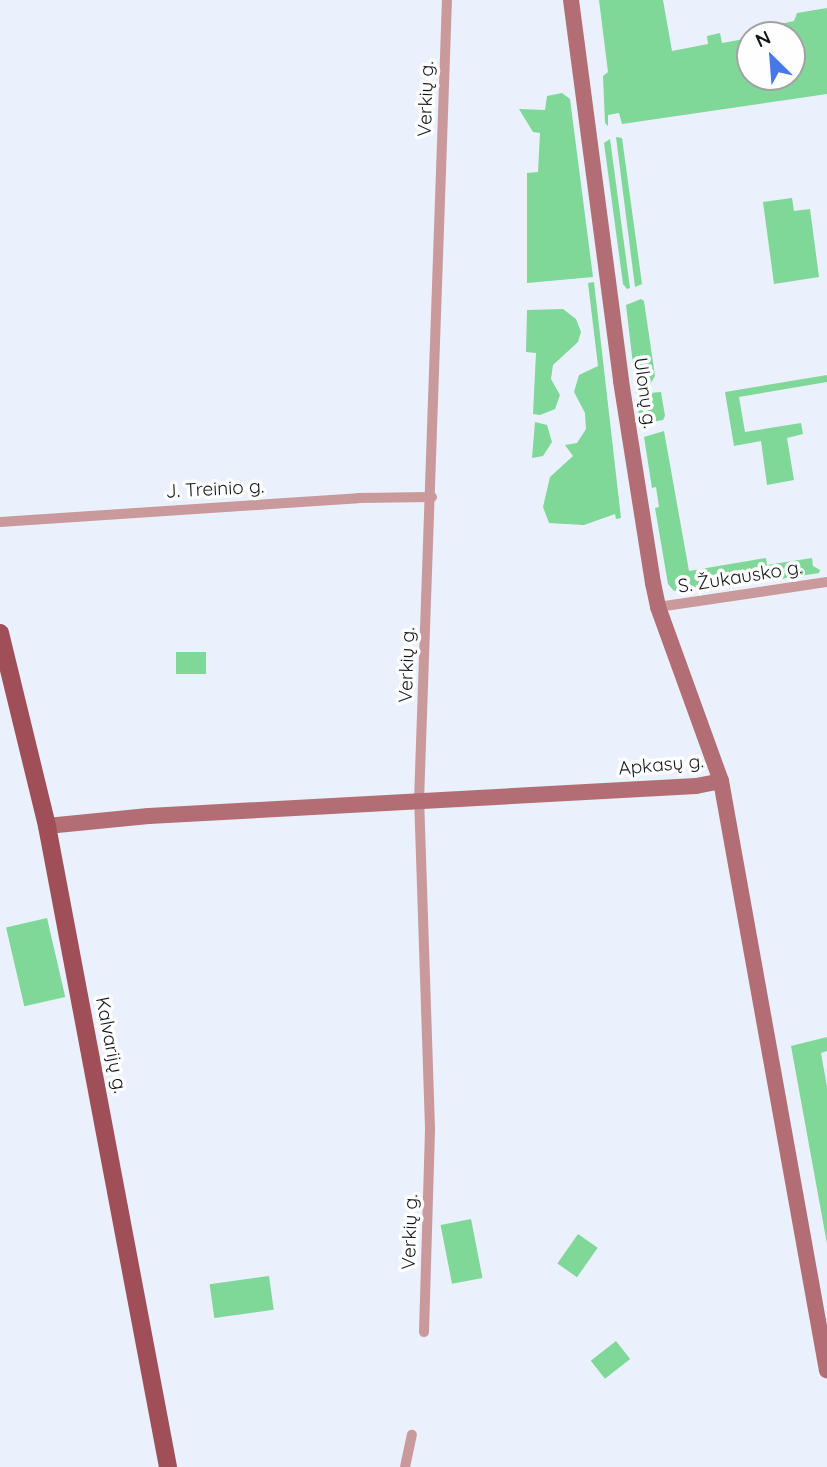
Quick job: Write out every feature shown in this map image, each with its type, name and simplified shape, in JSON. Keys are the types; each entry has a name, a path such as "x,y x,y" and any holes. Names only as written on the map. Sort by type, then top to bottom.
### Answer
{"main road":[{"name":"Ulonų g.","path":"571,0 621,380 659,607 722,781"},
{"name":"Kalvarijų g.","path":"0,633 47,826 168,1467"},
{"name":"Apkasų g.","path":"47,826 149,816 696,786 722,781 822,1305 827,1371"}],"street":[{"name":"Verkių g.","path":"424,1332 430,1128 419,801 432,497 447,0"},
{"name":"J. Treinio g.","path":"0,522 345,498 432,497"},
{"name":"S. Žukausko g.","path":"659,607 827,582"},
{"path":"405,1467 412,1435"}],"green space":[{"path":"599,0 663,0 672,51 708,44 707,36 720,33 722,43 736,40 736,91 806,91 806,21 794,21 797,13 827,8 827,94 622,124 619,113 608,115 608,126 605,123 603,76 608,72"},
{"path":"562,93 570,99 593,277 527,283 527,173 538,172 540,133 533,132 519,109 545,110 547,96"},
{"path":"616,137 622,138 642,284 635,287"},
{"path":"610,139 630,288 627,289 623,284 604,143"},
{"path":"792,198 794,211 810,209 819,277 774,284 763,202"},
{"path":"594,282 621,518 616,519 615,514 584,525 549,523 543,507 550,477 573,456 565,445 577,443 586,429 585,413 574,392 579,375 598,366 588,283"},
{"path":"641,299 644,301 655,376 649,386 650,393 661,392 665,416 663,420 646,423 639,416 626,305"},
{"path":"563,309 576,319 581,332 578,342 553,365 551,379 560,395 555,409 540,415 533,414 536,353 526,352 527,310"},
{"path":"827,375 827,382 739,397 745,432 801,423 803,434 787,438 794,480 767,485 761,441 734,446 725,392"},
{"path":"535,422 547,425 552,442 543,456 532,458"},
{"path":"664,431 689,571 766,558 767,565 812,558 813,566 820,570 819,573 780,579 770,574 674,591 668,584 655,508 659,507 656,487 652,488 644,437"},
{"path":"176,652 206,652 206,674 176,674"},
{"path":"47,918 65,997 24,1006 6,927"},
{"path":"827,1037 827,1051 821,1053 827,1087 827,1244 791,1046"},
{"path":"471,1219 482,1278 452,1284 441,1225"},
{"path":"578,1234 598,1248 577,1277 557,1263"},
{"path":"269,1276 274,1310 214,1318 210,1284"},
{"path":"616,1341 630,1359 605,1379 591,1361"}]}
